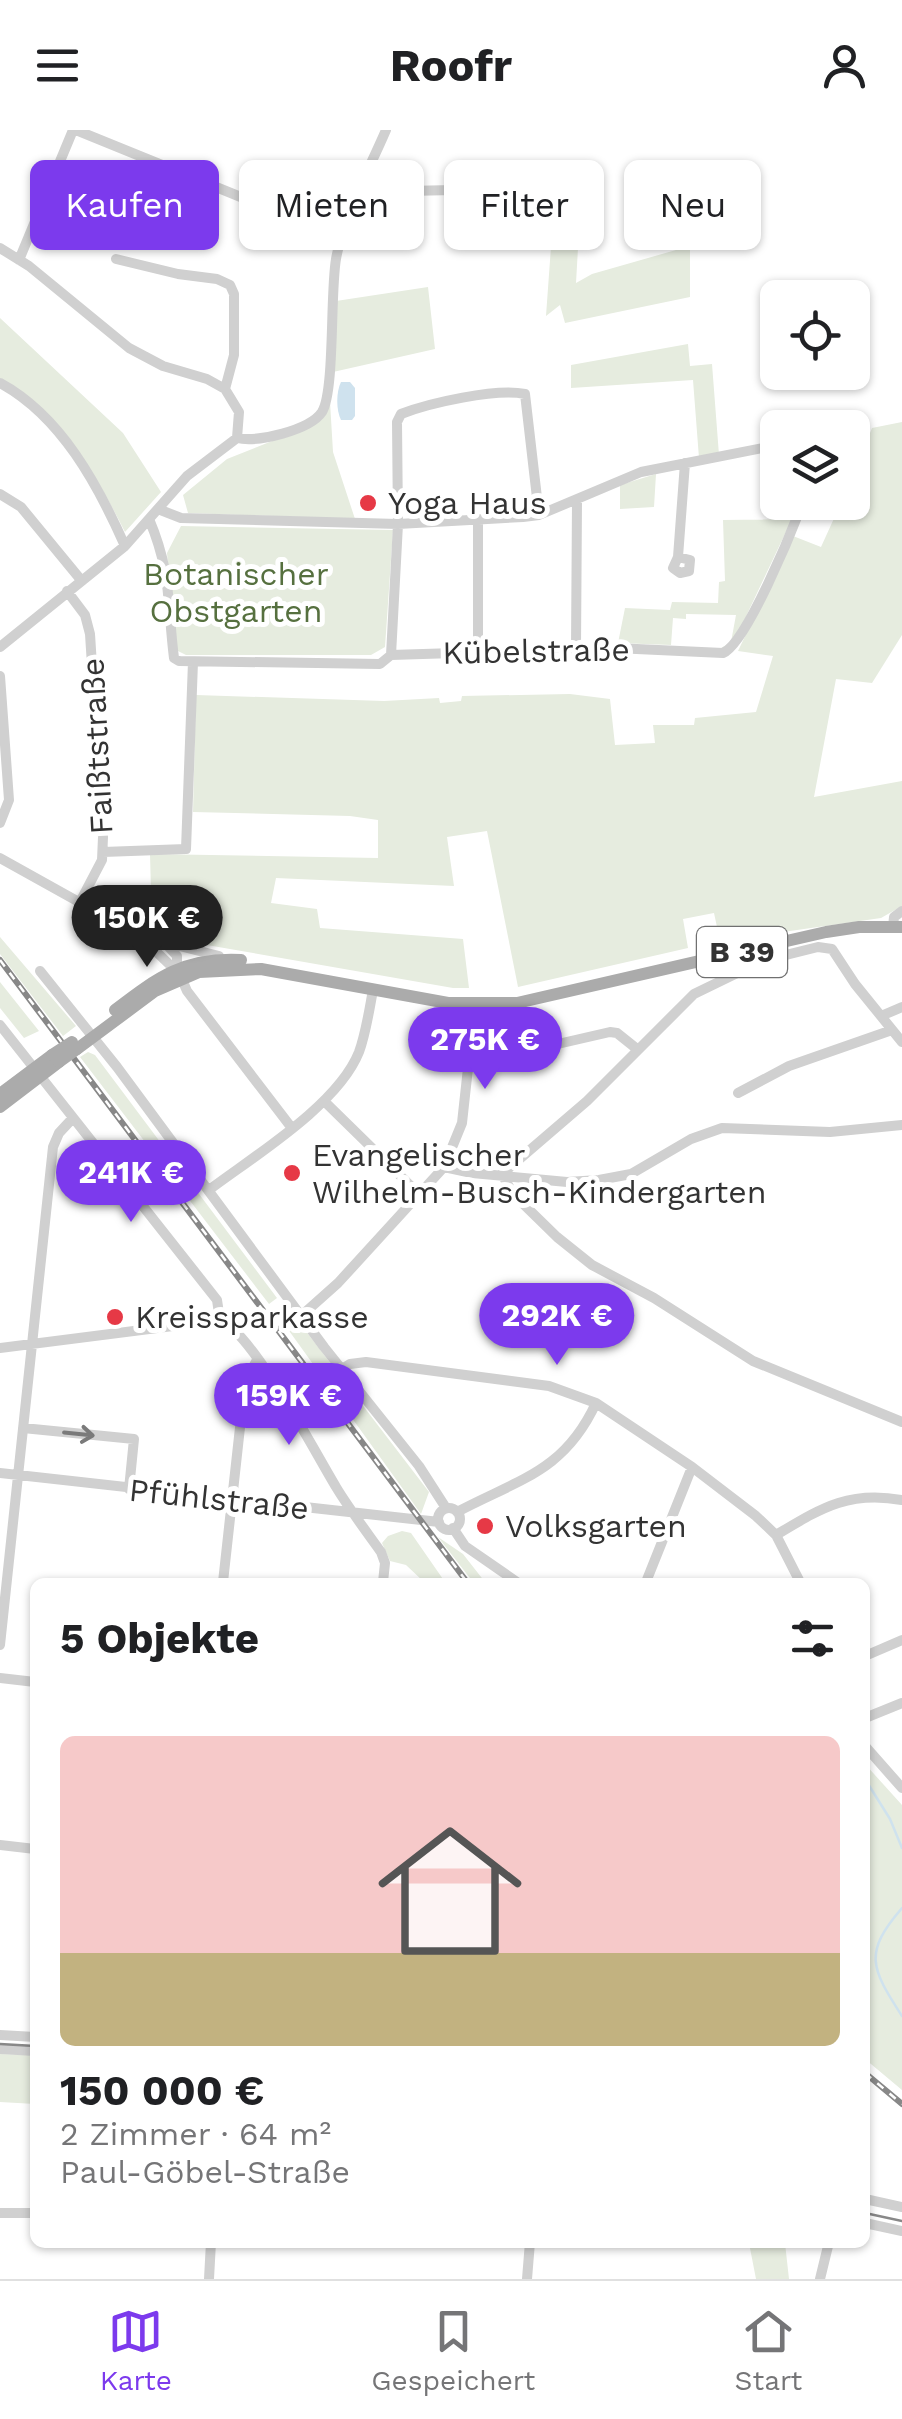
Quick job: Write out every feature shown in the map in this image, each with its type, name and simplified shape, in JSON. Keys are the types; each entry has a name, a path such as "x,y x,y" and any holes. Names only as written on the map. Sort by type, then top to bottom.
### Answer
{"main road":[{"name":"B 39","path":"1,1091 36,1072 195,962 240,960 372,990 474,1004 517,1003 826,932 898,927"},
{"name":"B 39","path":"179,973 240,968 306,976"},
{"name":"B 39","path":"0,1107 36,1072"}],"street":[{"path":"18,260 74,130 239,196"},
{"path":"373,160 386,130"},
{"path":"0,248 129,348 163,366 207,379 225,389 239,412 240,428 236,438 188,476 124,546 0,648"},
{"path":"236,438 268,437 309,423 323,410 328,389 332,287 340,250"},
{"path":"116,259 230,285 234,294 234,354 225,389"},
{"path":"0,383 26,400 74,454 106,505 124,546"},
{"path":"390,655 400,415 452,402 521,392 526,397 538,516"},
{"path":"158,509 181,518 398,524 538,516 641,472 760,448"},
{"path":"678,557 685,463"},
{"path":"0,494 21,508 81,580"},
{"path":"576,648 577,500"},
{"name":"Kübelstraße","path":"150,518 168,576 174,658 193,662 380,664 390,655 576,648 715,654 731,650 746,628 795,520"},
{"path":"478,519 478,652"},
{"name":"Faißtstraße","path":"67,591 85,615 90,634 103,852 80,902"},
{"path":"103,852 186,849 193,662"},
{"path":"0,676 8,800 0,822"},
{"path":"0,858 140,936 240,960"},
{"path":"898,927 894,918 902,910"},
{"path":"140,936 179,973 188,991 291,1127"},
{"path":"167,945 178,956 179,973"},
{"path":"502,1174 587,1101 694,994 762,961 818,946 828,947 902,1042"},
{"path":"40,971 209,1190 301,1316 419,1466 451,1510 459,1521 453,1528 443,1528 440,1512 451,1510 551,1463 583,1430 596,1403"},
{"path":"209,1190 324,1102 350,1071 359,1052 372,990"},
{"path":"301,1316 338,1283 444,1167 462,1123 474,1004"},
{"path":"880,1016 902,1007"},
{"path":"0,1025 217,1300 220,1320"},
{"path":"738,1092 789,1066 892,1030"},
{"path":"470,1049 523,1052 610,1032 636,1049"},
{"path":"324,1102 420,1195"},
{"path":"0,1644 53,1147 72,1118"},
{"path":"444,1167 472,1174 567,1182 631,1174 692,1139 722,1128 830,1132 902,1126"},
{"path":"502,1174 514,1194 556,1237 592,1266 654,1298 753,1361 902,1422"},
{"path":"0,1348 220,1320 232,1327 384,1557 383,1578"},
{"path":"224,1578 245,1382 257,1360"},
{"path":"342,1369 366,1362 550,1386 596,1403 692,1467 776,1536 798,1578"},
{"path":"23,1428 134,1439 129,1489"},
{"path":"648,1578 692,1467"},
{"name":"Pfühlstraße","path":"0,1473 439,1522"},
{"path":"776,1536 826,1505 868,1497 902,1500"},
{"path":"453,1528 465,1546 511,1578"},
{"path":"870,1654 902,1640"},
{"path":"0,1678 30,1681"},
{"path":"870,1716 902,1703"},
{"path":"870,1752 902,1788"},
{"path":"0,1845 30,1848"},
{"path":"0,2035 30,2037"},
{"path":"0,2048 30,2051"},
{"path":"870,2200 902,2208"},
{"path":"0,2214 30,2213"},
{"path":"870,2224 902,2231"},
{"path":"209,2279 211,2248"},
{"path":"527,2279 530,2248"},
{"path":"820,2279 828,2248"}],"green space":[{"path":"551,250 578,250 576,283 592,274 676,250 690,250 690,297 565,323 560,305 546,316"},
{"path":"428,287 435,349 333,372 336,301"},
{"path":"0,318 123,433 161,492 125,532 100,486 59,427 0,378"},
{"path":"688,344 690,366 712,364 719,455 699,458 693,380 571,388 571,365"},
{"path":"330,402 333,452 355,519 188,513 183,495 227,459 307,427"},
{"path":"902,422 902,635 872,683 836,679 814,797 902,781 902,906 881,918 720,941 714,913 683,919 688,948 518,987 487,831 447,837 454,886 276,878 271,903 317,909 320,928 463,939 469,988 201,944 194,938 181,942 149,931 166,899 151,891 150,854 378,858 378,820 193,812 196,695 384,701 439,698 440,703 461,701 462,696 570,694 610,699 615,745 655,743 653,725 694,725 695,718 756,712 773,656 738,651 793,536 821,547 833,520 870,520 872,428"},
{"path":"656,474 654,507 620,509 620,485"},
{"path":"723,520 792,520 732,646 718,650 731,642 736,615 686,614 686,619 673,618 671,645 618,643 625,608 670,610 672,602 718,603 719,582 725,581"},
{"name":"Botanischer Obstgarten","path":"181,526 393,530 385,647 371,655 186,655 176,650 167,553"},
{"path":"0,937 76,1026 63,1036 0,954"},
{"path":"0,982 39,1031 24,1038 0,1008"},
{"path":"88,1052 95,1055 277,1298 269,1304 80,1057"},
{"path":"292,1313 429,1492 421,1514 282,1321"},
{"path":"402,1531 411,1533 442,1578 420,1578 406,1565 390,1561 382,1543"},
{"path":"438,1537 463,1554 482,1578 470,1578"},
{"path":"870,1770 902,1805 902,2090 870,2063"},
{"path":"0,2054 30,2055 30,2104 0,2102"},
{"path":"750,2248 786,2248 789,2279 756,2279"}],"water":[{"path":"341,382 350,382 355,388 352,420 341,420 339,416 337,396"}],"waterway":[{"path":"870,1787 902,1848"},
{"path":"902,1908 881,1937 876,1961 883,1985 902,2016"}],"tram line":[{"path":"0,2044 30,2046"},
{"path":"870,2214 902,2221"}],"railway":[{"path":"0,960 464,1578"},
{"path":"870,2077 902,2104"}],"place":[{"name":"Yoga Haus","path":"368,503"},
{"name":"Evangelischer Wilhelm-Busch-Kindergarten","path":"292,1173"},
{"name":"Kreissparkasse","path":"115,1317"},
{"name":"Volksgarten","path":"485,1526"}]}
